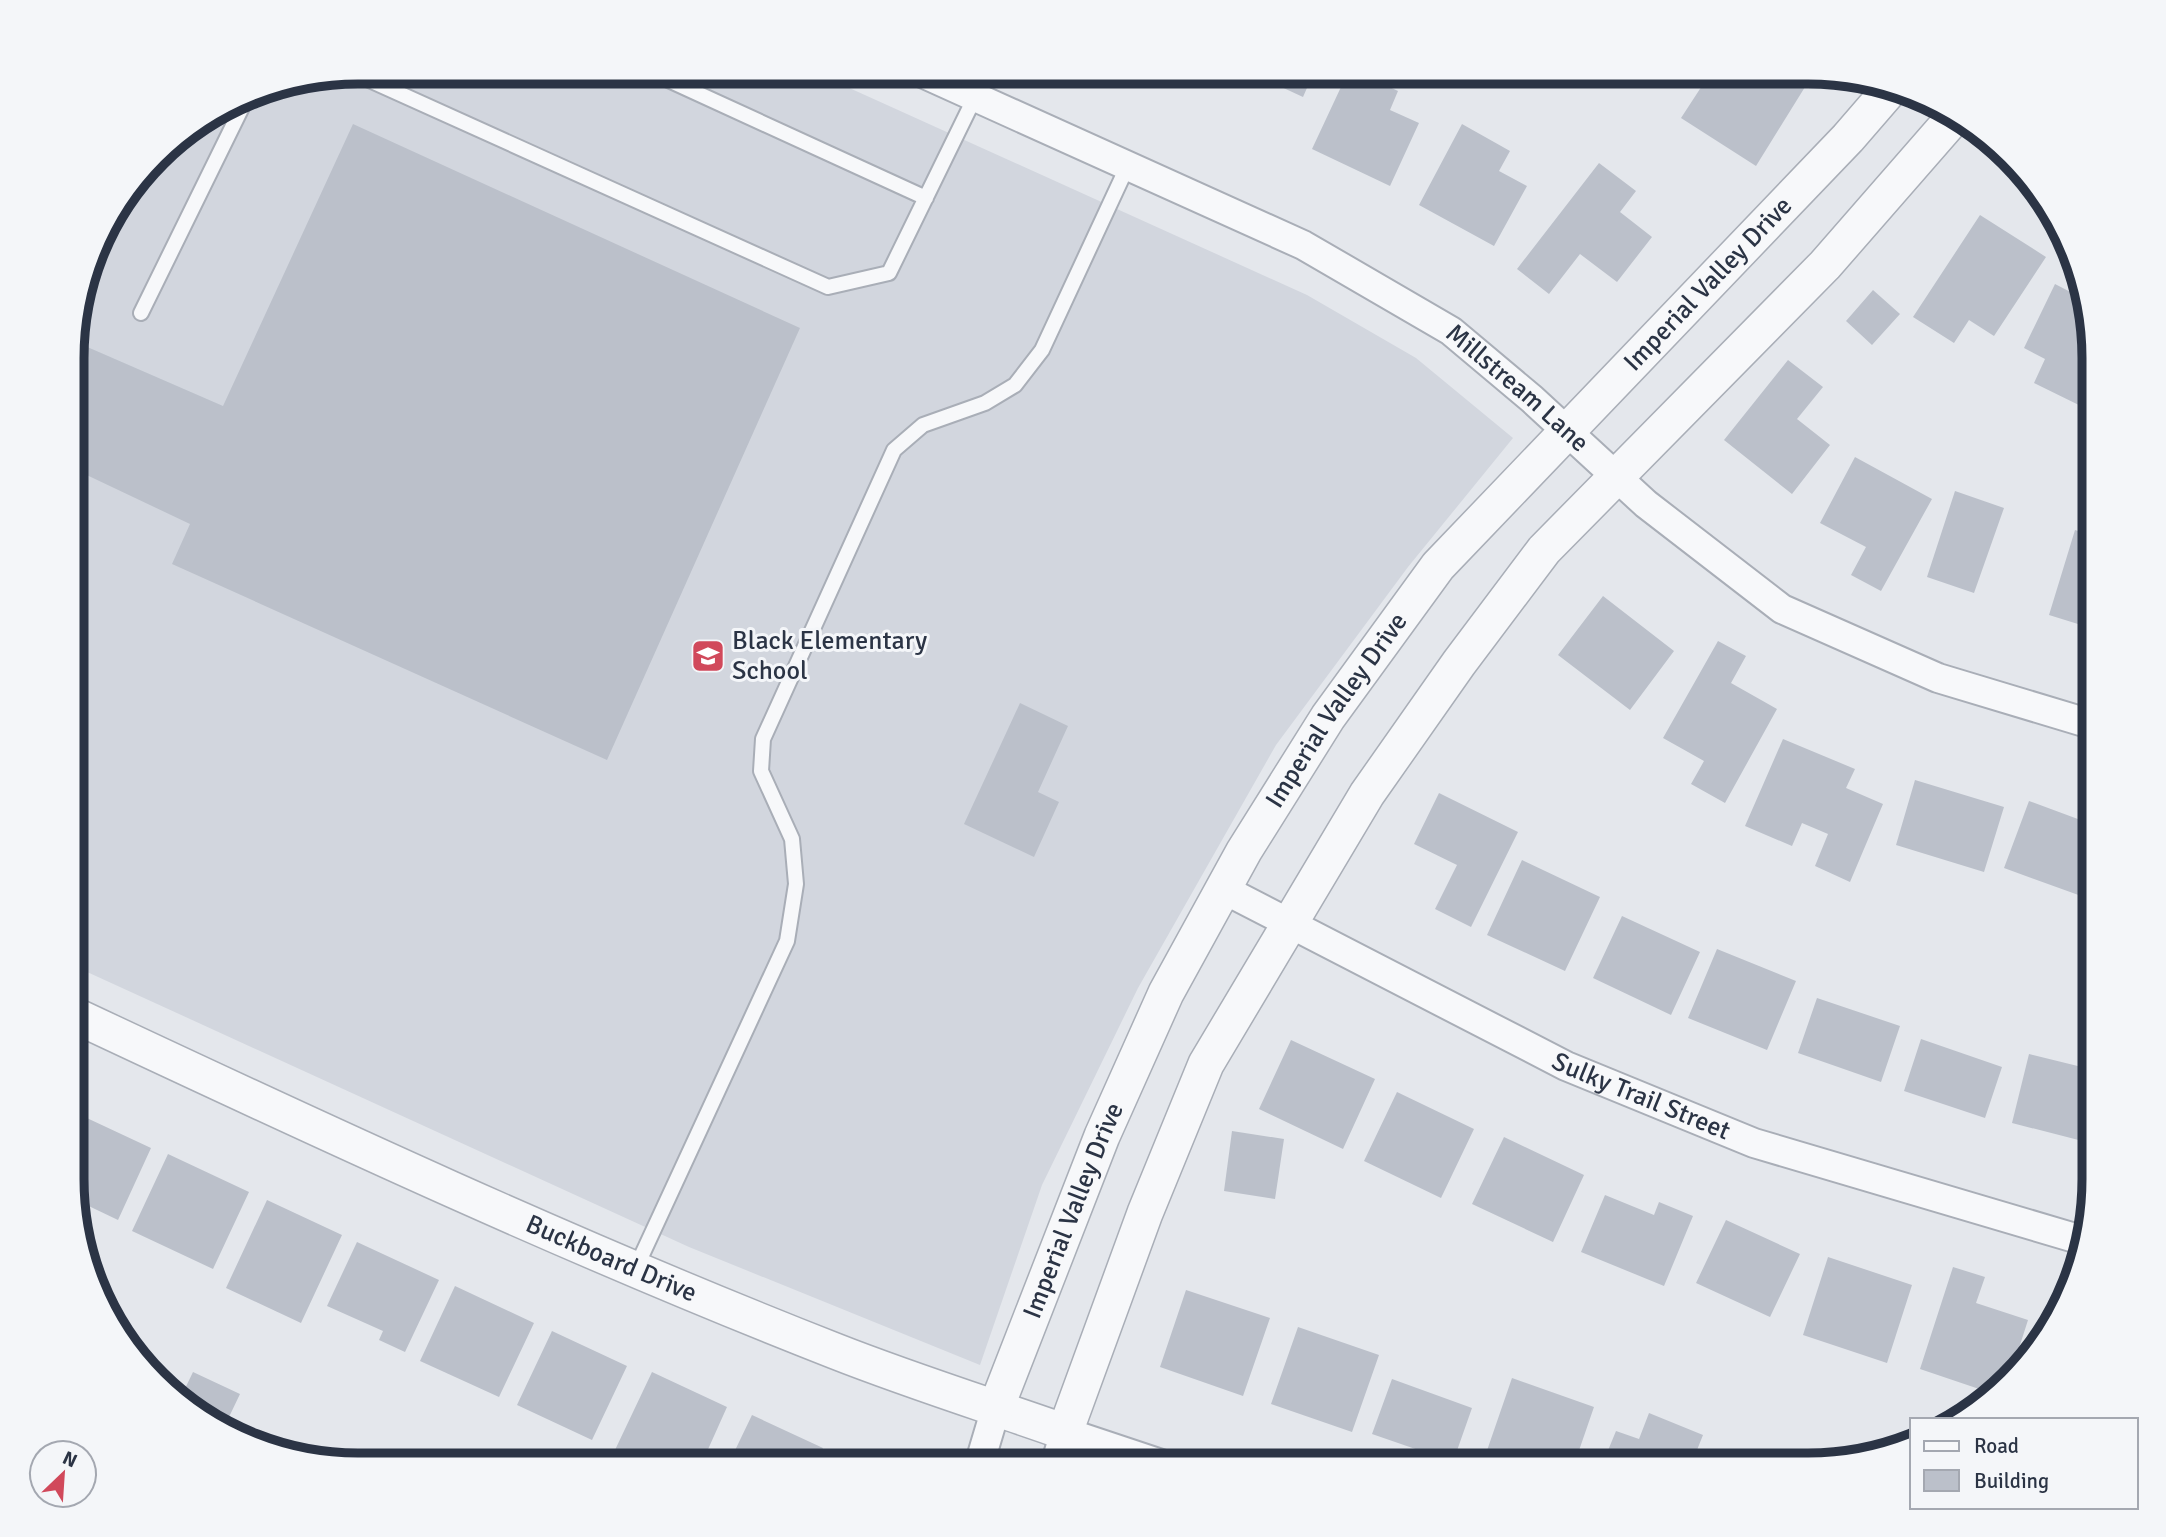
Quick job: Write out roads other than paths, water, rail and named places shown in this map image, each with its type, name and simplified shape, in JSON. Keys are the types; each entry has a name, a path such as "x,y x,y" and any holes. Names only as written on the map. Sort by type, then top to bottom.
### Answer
{"street":[{"name":"Millstream Lane","path":"946,84 1303,245 1451,331 1566,430 1646,504 1782,609 1938,678 2082,721"},
{"name":"Imperial Valley Drive","path":"983,1453 996,1408 1102,1136 1166,993 1244,851 1328,717 1438,566 1566,430 1672,324 1839,148 1885,95"},
{"path":"1059,1453 1145,1213 1206,1064 1367,794 1459,663 1544,550 1825,265 1949,123"},
{"name":"Sulky Trail Street","path":"1223,890 1290,922 1566,1066 1754,1143 2076,1238"},
{"name":"Buckboard Drive","path":"84,1020 293,1117 635,1270 838,1352 1128,1453"}],"lane":[{"path":"378,84 828,287 889,273 975,97"},
{"path":"677,84 926,198"},
{"path":"141,313 239,111"},
{"path":"635,1270 787,941 796,884 792,839 761,771 763,739 768,726 894,450 923,425 985,403 1015,385 1042,350 1128,165"}],"place":[{"name":"Black Elementary School","path":"708,656"}]}
